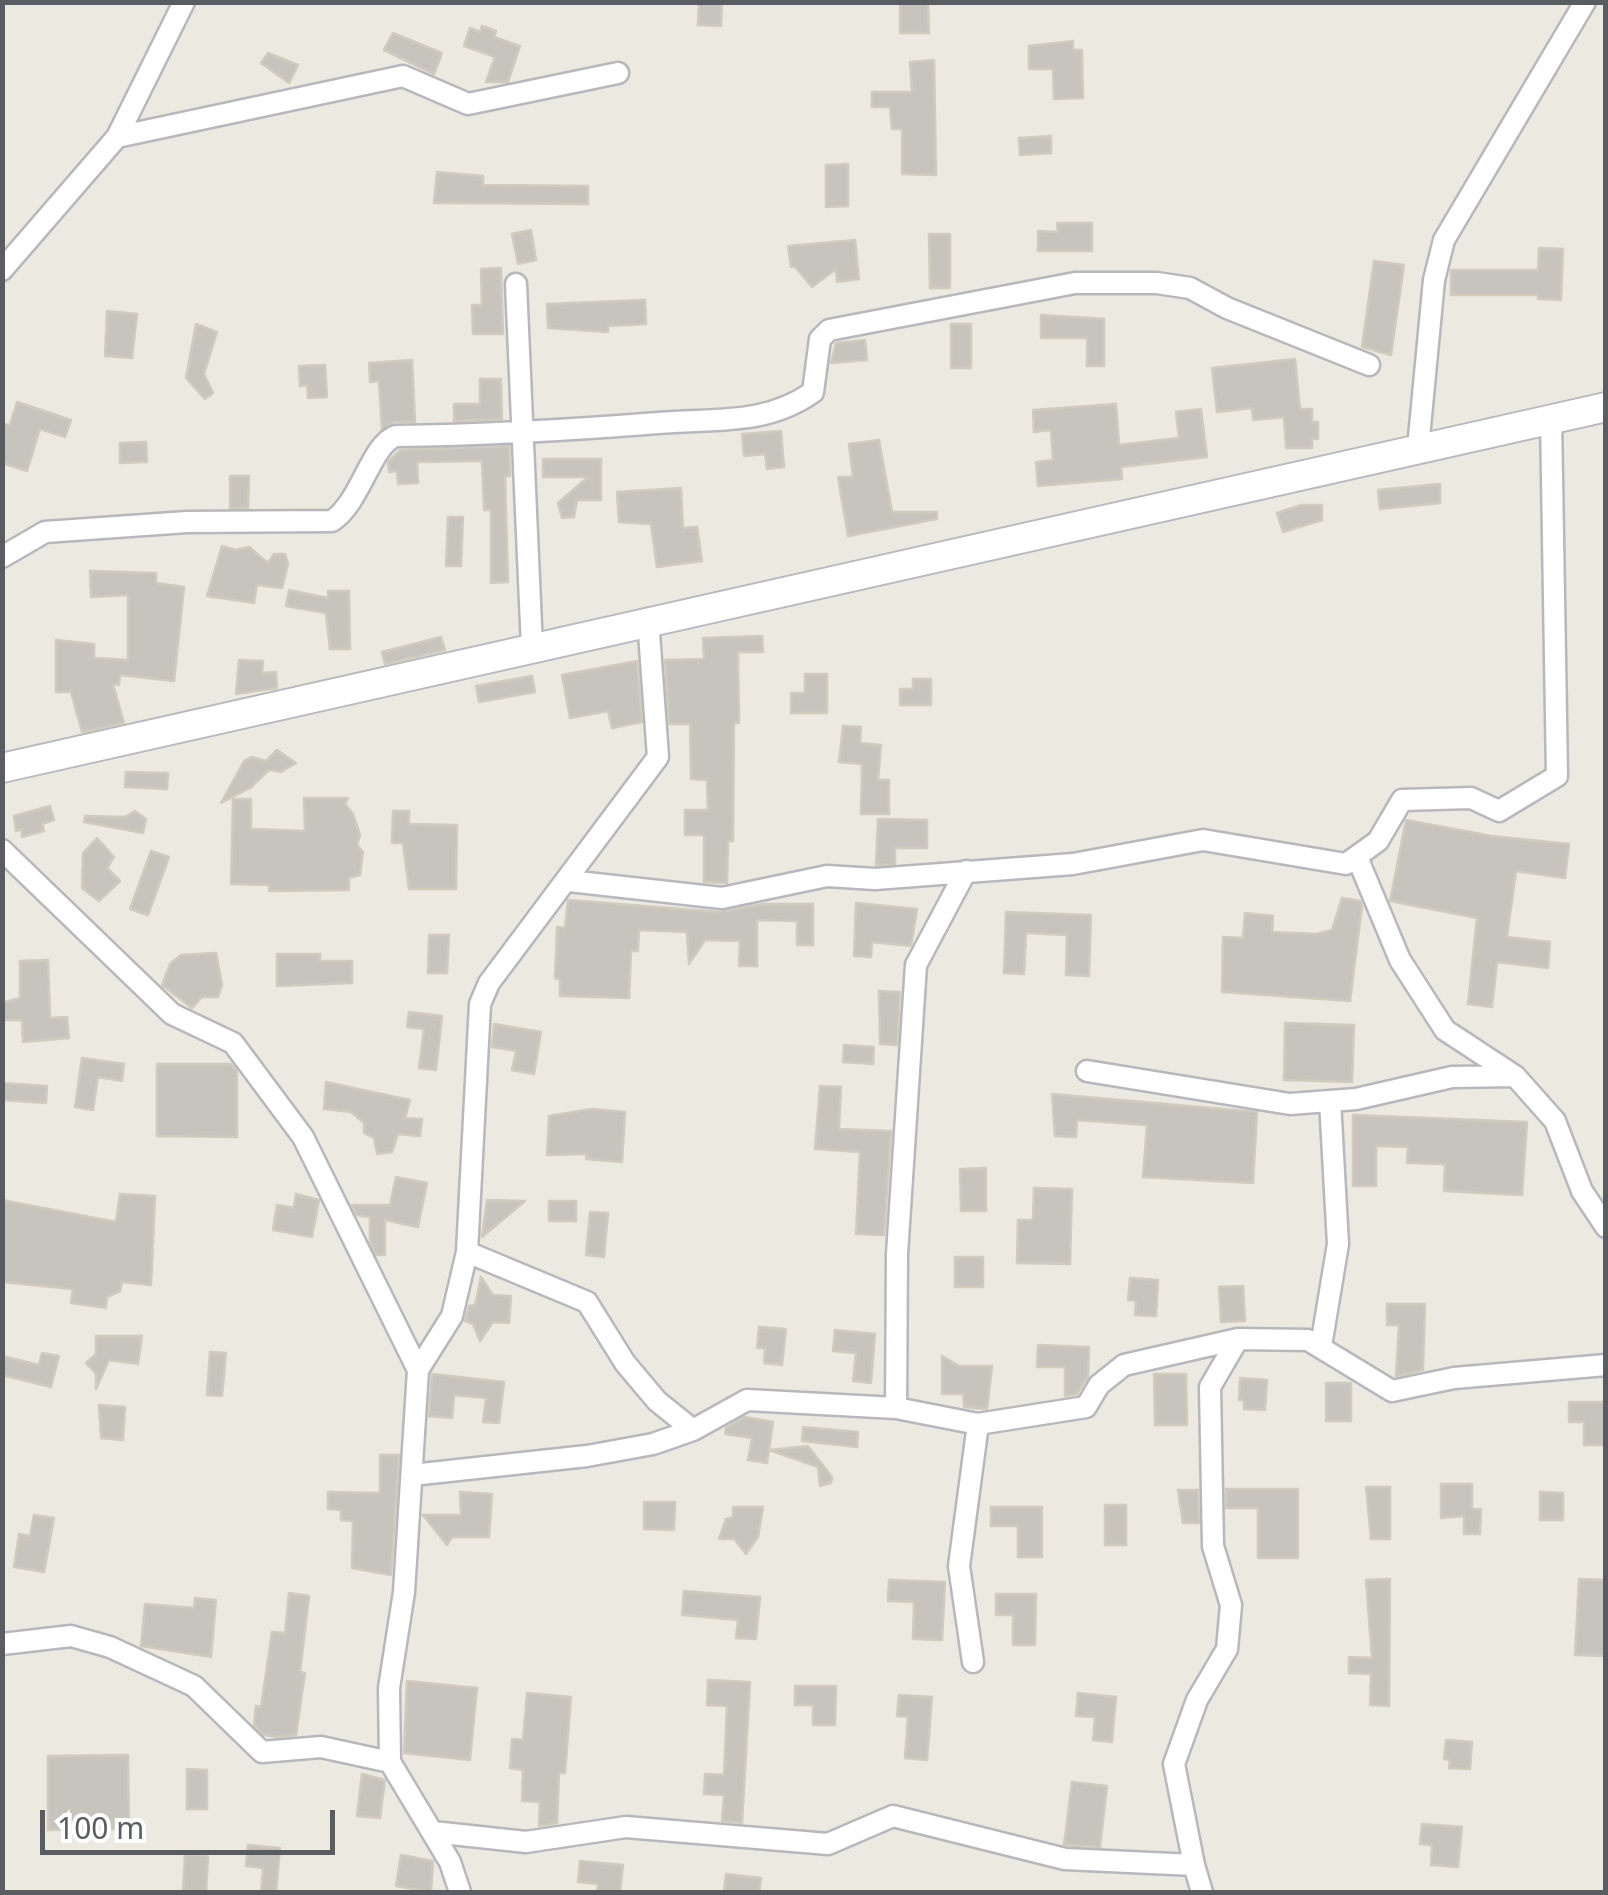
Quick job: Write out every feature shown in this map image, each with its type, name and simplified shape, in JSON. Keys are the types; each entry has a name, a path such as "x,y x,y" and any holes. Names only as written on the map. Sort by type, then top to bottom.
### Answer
{"main road":[{"path":"2,768 648,619 1606,407"}],"street":[{"path":"2,270 117,138 184,2"},
{"path":"1418,448 1434,280 1444,240 1585,2"},
{"path":"117,138 403,76 468,104 618,73"},
{"path":"2,557 45,532 187,522 332,522 360,491 389,437 520,434 672,421 745,420 793,407 813,392 820,339 830,330 1075,284 1157,283 1190,288 1226,308 1369,365"},
{"path":"516,284 532,648"},
{"path":"569,881 722,898 826,876 875,879 1073,864 1203,840 1231,841 1346,864 1378,841 1402,800 1471,798 1499,811 1556,776 1551,418"},
{"path":"460,1892 433,1832 390,1762 389,1688 404,1592 418,1370 452,1316 468,1252 480,1004 489,983 658,757 648,619"},
{"path":"2,850 172,1014 233,1043 302,1137 418,1370"},
{"path":"1357,857 1400,960 1445,1030 1515,1076 1555,1121 1582,1191 1606,1227"},
{"path":"896,1408 897,1254 916,965 966,871"},
{"path":"1087,1071 1290,1104 1356,1099 1452,1077 1515,1076"},
{"path":"1321,1346 1338,1244 1330,1101"},
{"path":"468,1252 587,1302 625,1363 657,1401 693,1430"},
{"path":"412,1474 587,1456 653,1444 693,1430 748,1400 896,1408 978,1424 1086,1406 1099,1386 1124,1364 1238,1339 1292,1338 1321,1346 1392,1391 1454,1378 1606,1365"},
{"path":"1202,1892 1174,1764 1197,1700 1226,1648 1231,1605 1213,1546 1210,1387 1238,1339"},
{"path":"973,1662 959,1566 978,1424"},
{"path":"2,1644 71,1636 110,1646 194,1686 262,1752 321,1747 390,1762"},
{"path":"433,1832 526,1842 626,1827 828,1844 893,1816 1066,1859 1194,1865"}],"building":[{"path":"699,2 722,2 721,26 698,25"},
{"path":"928,2 929,33 900,33 900,3"},
{"path":"482,26 496,31 494,37 520,46 508,82 486,82 495,57 464,46 470,28 480,32"},
{"path":"393,33 442,53 434,74 384,50"},
{"path":"1073,41 1073,50 1082,50 1083,98 1054,99 1053,69 1029,69 1029,46"},
{"path":"268,53 298,65 289,83 261,63"},
{"path":"934,60 936,175 902,174 902,129 892,129 890,107 872,107 872,92 912,92 910,62"},
{"path":"1051,136 1051,153 1020,155 1019,138"},
{"path":"848,164 848,206 826,207 826,165"},
{"path":"437,172 483,176 483,185 588,186 588,204 434,203"},
{"path":"1057,223 1092,223 1092,251 1038,251 1038,231 1058,232"},
{"path":"531,230 536,260 518,264 512,234"},
{"path":"929,234 950,234 950,288 930,288"},
{"path":"855,240 859,279 837,282 836,269 812,287 791,267 788,246"},
{"path":"1539,248 1563,249 1561,300 1538,299 1538,295 1451,295 1451,270 1538,270"},
{"path":"1374,261 1404,265 1391,355 1362,347"},
{"path":"501,268 503,334 473,334 472,305 482,305 481,269"},
{"path":"645,300 646,324 608,326 608,332 548,328 547,304"},
{"path":"107,311 137,314 132,358 105,356"},
{"path":"1041,315 1104,319 1104,366 1087,366 1087,338 1041,338"},
{"path":"196,324 217,332 204,374 213,393 205,399 186,378"},
{"path":"951,324 971,324 971,368 951,368"},
{"path":"865,340 867,360 831,363 836,343"},
{"path":"1295,359 1300,409 1312,409 1312,422 1318,422 1318,439 1312,439 1312,448 1286,448 1284,417 1253,420 1252,408 1217,412 1212,368"},
{"path":"412,360 415,422 395,422 382,429 379,381 370,382 369,363"},
{"path":"325,365 327,397 308,398 307,385 300,386 299,366"},
{"path":"480,379 501,379 502,419 454,421 454,404 480,404"},
{"path":"17,402 71,420 65,437 40,429 27,471 2,463 2,424 10,425"},
{"path":"1116,404 1119,445 1179,438 1176,412 1201,409 1207,457 1121,467 1122,479 1038,486 1036,462 1053,460 1051,430 1034,432 1033,410"},
{"path":"781,431 784,467 767,469 765,454 744,456 742,434"},
{"path":"879,440 892,512 937,512 937,519 848,536 838,477 853,477 849,444"},
{"path":"146,442 147,462 120,463 120,443"},
{"path":"509,446 510,476 505,476 508,582 491,583 491,510 484,510 482,461 417,462 418,483 398,484 397,471 389,472 388,462 400,450"},
{"path":"543,459 601,459 601,500 577,500 574,517 562,518 558,503 588,477 543,477"},
{"path":"230,476 249,476 248,508 230,508"},
{"path":"1440,484 1440,503 1380,509 1378,490"},
{"path":"681,488 683,528 697,527 702,561 657,567 651,524 619,522 617,492"},
{"path":"1301,505 1322,505 1322,520 1283,532 1277,513"},
{"path":"448,517 463,517 461,566 446,566"},
{"path":"222,546 236,550 249,547 268,563 274,554 285,554 288,564 282,588 257,585 254,603 207,596"},
{"path":"90,571 156,573 156,583 184,587 174,681 120,675 119,685 113,684 124,723 82,732 71,692 56,692 56,640 94,644 94,658 128,660 128,595 91,597"},
{"path":"289,590 328,598 328,591 349,591 350,649 330,649 326,613 286,606"},
{"path":"762,636 763,652 738,652 739,723 734,723 733,841 728,841 727,883 704,882 704,835 685,835 685,810 708,810 707,780 691,779 690,724 669,724 665,660 704,659 703,638"},
{"path":"441,637 445,650 385,664 382,652"},
{"path":"239,660 263,661 262,673 276,672 277,688 236,694"},
{"path":"637,661 642,722 612,728 608,711 570,718 562,675"},
{"path":"805,674 827,674 827,713 791,713 791,693 805,693"},
{"path":"532,676 535,692 479,702 476,686"},
{"path":"913,679 931,679 931,705 900,705 900,689 913,689"},
{"path":"843,726 861,727 860,743 881,745 878,780 889,780 889,814 861,814 862,764 839,762"},
{"path":"277,750 296,763 281,772 269,770 250,788 221,803 244,761 252,757 266,761"},
{"path":"126,772 168,773 167,789 125,787"},
{"path":"304,798 348,798 345,804 353,814 360,835 357,845 363,852 360,875 349,878 349,890 269,891 269,885 231,884 233,799 251,799 251,829 305,831"},
{"path":"50,806 54,820 42,824 44,831 22,837 22,829 16,831 14,816"},
{"path":"135,811 146,819 143,833 84,822 85,816 125,817"},
{"path":"393,811 409,811 409,824 457,825 456,889 409,889 403,843 392,843"},
{"path":"878,819 927,820 927,848 895,848 895,864 876,865"},
{"path":"1406,820 1492,836 1569,844 1565,878 1516,871 1507,937 1550,942 1548,968 1497,962 1492,1007 1468,1004 1477,918 1390,901"},
{"path":"97,838 114,857 107,868 120,881 99,901 82,888 83,853"},
{"path":"151,851 169,857 148,915 130,909"},
{"path":"1342,898 1360,901 1362,906 1350,1001 1222,992 1223,937 1243,938 1245,913 1273,916 1272,932 1316,934 1332,930"},
{"path":"568,900 720,912 763,904 813,904 813,945 797,945 797,921 757,920 757,966 739,966 740,941 705,940 689,964 687,932 639,930 638,951 631,951 629,998 560,996 560,979 555,978 557,927 565,928"},
{"path":"856,903 917,909 911,946 872,942 871,957 854,956"},
{"path":"1006,912 1091,915 1089,976 1066,975 1067,935 1026,933 1024,974 1004,973"},
{"path":"429,935 449,935 447,973 428,973"},
{"path":"216,953 222,985 218,997 202,997 192,1008 162,985 170,964 181,955"},
{"path":"277,954 320,954 320,961 352,961 352,983 277,986"},
{"path":"48,960 50,1018 67,1017 69,1038 23,1042 22,1020 2,1020 2,1003 20,998 20,961"},
{"path":"879,991 900,992 897,1045 880,1044"},
{"path":"409,1012 442,1016 436,1070 419,1068 424,1029 407,1027"},
{"path":"1285,1023 1354,1025 1352,1082 1284,1080"},
{"path":"494,1024 541,1032 534,1074 512,1070 516,1051 492,1047"},
{"path":"844,1045 874,1047 873,1064 843,1062"},
{"path":"82,1058 124,1064 122,1081 98,1077 93,1110 75,1107"},
{"path":"157,1064 231,1064 237,1071 237,1137 157,1136"},
{"path":"326,1082 410,1100 405,1118 422,1119 420,1136 398,1134 392,1152 377,1154 374,1138 364,1133 364,1123 351,1112 324,1109"},
{"path":"2,1083 47,1086 46,1103 2,1100"},
{"path":"820,1086 841,1087 839,1129 891,1131 884,1235 856,1234 860,1152 815,1149"},
{"path":"1052,1094 1257,1112 1253,1183 1143,1177 1147,1125 1077,1120 1076,1137 1055,1136"},
{"path":"592,1109 625,1112 622,1162 586,1159 587,1154 547,1155 549,1116"},
{"path":"1353,1115 1527,1122 1522,1195 1444,1191 1445,1164 1407,1163 1408,1147 1376,1146 1376,1186 1353,1186"},
{"path":"986,1168 986,1211 961,1211 960,1169"},
{"path":"396,1177 427,1183 418,1227 385,1220 385,1255 376,1255 370,1242 370,1217 357,1215 352,1205 390,1205"},
{"path":"1034,1188 1072,1189 1070,1264 1017,1263 1018,1220 1033,1220"},
{"path":"120,1194 155,1196 151,1285 122,1282 120,1291 107,1297 106,1308 71,1303 73,1289 2,1282 2,1200 116,1222"},
{"path":"296,1194 319,1200 312,1237 273,1230 277,1205 294,1208"},
{"path":"487,1200 525,1201 482,1237"},
{"path":"549,1201 576,1201 576,1221 549,1221"},
{"path":"590,1212 608,1213 604,1257 586,1255"},
{"path":"955,1257 983,1257 983,1287 955,1287"},
{"path":"481,1277 493,1295 511,1296 509,1323 493,1322 480,1341 473,1324 465,1321 469,1306 475,1305"},
{"path":"1130,1278 1158,1280 1156,1316 1135,1315 1136,1301 1128,1300"},
{"path":"1243,1286 1245,1321 1221,1322 1219,1287"},
{"path":"1387,1304 1425,1304 1423,1370 1396,1376 1399,1325 1387,1325"},
{"path":"759,1327 786,1329 782,1365 764,1363 765,1348 757,1348"},
{"path":"835,1330 875,1334 871,1383 853,1381 856,1353 833,1351"},
{"path":"96,1336 142,1336 138,1364 109,1360 96,1389 96,1374 86,1363 96,1354"},
{"path":"1038,1345 1089,1347 1088,1377 1077,1394 1065,1396 1065,1367 1037,1367"},
{"path":"210,1352 226,1353 222,1396 207,1395"},
{"path":"42,1353 59,1356 51,1387 2,1375 2,1356 39,1365"},
{"path":"942,1356 959,1366 992,1366 987,1409 964,1407 963,1394 942,1394"},
{"path":"432,1374 504,1382 499,1423 483,1422 486,1398 454,1395 452,1418 429,1416"},
{"path":"1154,1374 1186,1374 1187,1425 1155,1425"},
{"path":"1240,1378 1267,1380 1265,1410 1244,1409 1244,1400 1239,1400"},
{"path":"1326,1383 1351,1383 1351,1421 1326,1421"},
{"path":"1569,1402 1606,1402 1606,1445 1584,1445 1584,1422 1569,1422"},
{"path":"99,1405 125,1407 123,1440 101,1438"},
{"path":"744,1417 773,1422 767,1463 748,1460 752,1438 725,1434 726,1428"},
{"path":"803,1427 858,1432 857,1447 802,1441"},
{"path":"808,1446 832,1477 831,1483 820,1486 818,1467 769,1450"},
{"path":"380,1455 399,1455 391,1575 352,1568 353,1521 341,1520 341,1510 328,1509 328,1492 380,1493"},
{"path":"1441,1484 1472,1484 1472,1509 1481,1509 1480,1534 1464,1534 1464,1516 1441,1518"},
{"path":"1366,1487 1390,1487 1390,1539 1371,1539"},
{"path":"1226,1489 1298,1489 1298,1558 1258,1558 1258,1508 1226,1508"},
{"path":"1178,1490 1198,1490 1199,1523 1183,1523"},
{"path":"460,1492 492,1494 489,1537 452,1537 447,1545 423,1515 461,1515"},
{"path":"1540,1492 1563,1493 1563,1520 1540,1520"},
{"path":"644,1502 675,1502 674,1530 644,1529"},
{"path":"1105,1505 1126,1505 1126,1545 1105,1545"},
{"path":"733,1507 763,1507 758,1537 746,1554 734,1539 719,1539 726,1519 733,1517"},
{"path":"991,1507 1042,1507 1042,1557 1018,1557 1018,1526 991,1526"},
{"path":"34,1515 54,1518 44,1572 14,1567 19,1534 30,1536"},
{"path":"1390,1579 1389,1706 1370,1705 1371,1674 1349,1673 1349,1657 1372,1658 1366,1580"},
{"path":"1579,1579 1606,1580 1606,1656 1575,1655"},
{"path":"889,1580 945,1582 942,1640 913,1639 914,1602 888,1601"},
{"path":"684,1591 760,1597 756,1639 736,1638 738,1620 682,1615"},
{"path":"289,1593 309,1596 300,1672 305,1673 296,1735 278,1737 264,1735 254,1725 256,1706 261,1707 272,1632 285,1633"},
{"path":"996,1594 1036,1594 1035,1645 1013,1645 1013,1615 996,1615"},
{"path":"195,1598 216,1600 211,1657 141,1646 145,1604 194,1608"},
{"path":"708,1680 750,1682 742,1823 722,1821 724,1795 704,1794 705,1774 724,1775 727,1706 707,1705"},
{"path":"407,1681 477,1688 470,1760 404,1753"},
{"path":"795,1686 836,1686 835,1725 813,1725 813,1705 795,1705"},
{"path":"527,1693 571,1697 565,1773 559,1773 557,1823 539,1826 540,1802 522,1801 523,1770 510,1768 512,1739 523,1740"},
{"path":"1078,1693 1116,1697 1112,1742 1093,1740 1095,1717 1076,1716"},
{"path":"899,1695 932,1697 927,1760 905,1758 908,1717 897,1716"},
{"path":"1446,1740 1472,1742 1470,1769 1449,1768 1450,1760 1444,1759"},
{"path":"128,1755 129,1829 48,1830 48,1756"},
{"path":"187,1769 207,1770 207,1809 187,1809"},
{"path":"362,1774 385,1780 380,1818 357,1816"},
{"path":"1072,1782 1107,1786 1100,1847 1064,1845"},
{"path":"1422,1824 1462,1827 1458,1867 1431,1865 1432,1845 1420,1844"},
{"path":"248,1845 280,1848 276,1892 261,1892 263,1868 246,1866"},
{"path":"185,1854 208,1856 206,1892 183,1892"},
{"path":"401,1855 433,1861 431,1892 396,1886"},
{"path":"580,1861 623,1865 620,1892 597,1892 598,1884 578,1882"},
{"path":"726,1874 761,1878 759,1892 724,1892"}]}
